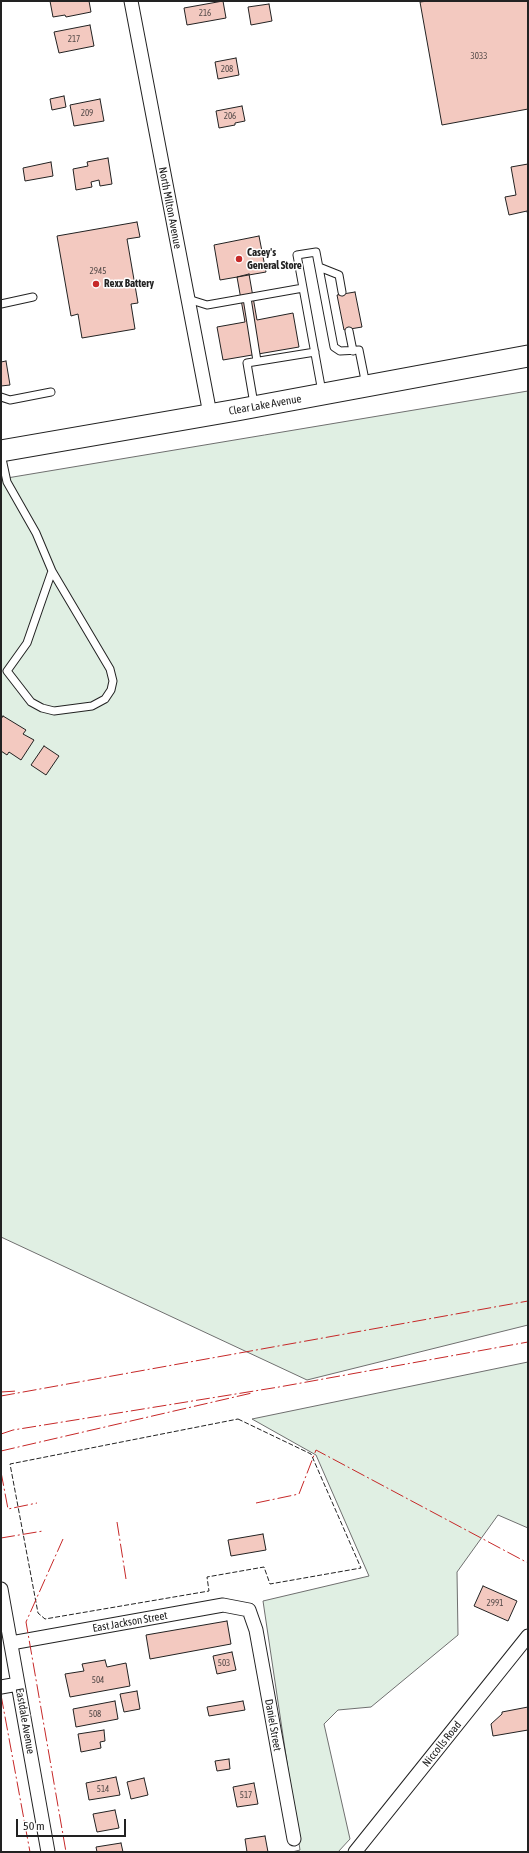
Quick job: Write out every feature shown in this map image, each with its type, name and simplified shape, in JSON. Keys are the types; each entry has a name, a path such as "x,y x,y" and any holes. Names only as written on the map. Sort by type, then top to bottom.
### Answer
{"main road":[{"name":"Clear Lake Avenue","path":"1,451 254,407 528,356"}],"street":[{"name":"North Milton Avenue","path":"131,1 210,414"},
{"name":"Eastdale Avenue","path":"1,1589 48,1852"},
{"name":"East Jackson Street","path":"11,1643 223,1605 249,1610"},
{"name":"Daniel Street","path":"249,1610 256,1630 294,1839"},
{"name":"Niccolls Road","path":"355,1852 528,1636"},
{"path":"1,1687 18,1684"}],"lane":[{"path":"322,394 297,255 316,252 334,347 340,351 359,350 366,386"},
{"path":"319,268 339,275 342,292"},
{"path":"188,299 206,305 303,288"},
{"path":"1,304 33,297"},
{"path":"247,298 257,361"},
{"path":"349,331 352,351"},
{"path":"254,407 247,363 314,352"},
{"path":"1,397 10,400 51,392"},
{"path":"1,454 7,482 36,533 52,571 110,669 113,681 111,690 105,699 92,706 54,711 42,708 31,702 7,671 27,642 52,571"}],"green space":[{"path":"528,391 528,1325 307,1380 1,1237 1,479"},
{"path":"528,1362 528,1528 498,1515 457,1572 458,1635 371,1707 338,1710 324,1724 350,1839 338,1852 292,1852 300,1850 263,1601 369,1576 316,1455 252,1419"}],"building":[{"path":"50,1 89,1 91,12 66,17 65,15 53,17"},
{"path":"223,1 226,18 187,25 184,8"},
{"path":"528,1 528,109 442,125 420,2"},
{"path":"269,4 272,21 251,25 248,7"},
{"path":"90,25 94,46 59,53 54,32"},
{"path":"236,58 239,75 218,79 215,62"},
{"path":"64,96 66,107 52,110 50,99"},
{"path":"100,99 104,121 74,126 70,105"},
{"path":"242,106 245,121 235,123 235,125 219,128 216,111"},
{"path":"108,158 112,184 100,186 99,180 91,182 92,187 76,190 73,169 88,166 87,162"},
{"path":"51,162 53,176 25,181 23,168"},
{"path":"528,164 528,216 527,211 509,215 505,197 516,195 511,167"},
{"path":"137,222 140,237 127,239 138,303 131,304 135,329 82,338 78,314 71,316 57,236"},
{"path":"259,236 266,272 220,280 214,245"},
{"path":"249,274 257,320 293,313 299,347 223,360 217,327 245,322 237,277"},
{"path":"355,292 362,327 344,330 337,295"},
{"path":"6,361 10,385 1,386 1,362"},
{"path":"3,716 26,730 23,734 34,740 21,760 9,752 7,755 1,751 1,719"},
{"path":"44,746 59,756 46,775 31,765"},
{"path":"263,1534 266,1550 231,1556 228,1540"},
{"path":"483,1586 517,1601 508,1621 474,1606"},
{"path":"227,1621 231,1644 150,1659 146,1635"},
{"path":"232,1652 236,1670 217,1674 213,1656"},
{"path":"105,1660 107,1667 126,1663 130,1686 70,1697 65,1674 84,1671 82,1664"},
{"path":"137,1691 140,1709 124,1712 120,1694"},
{"path":"115,1701 118,1719 76,1727 73,1709"},
{"path":"243,1701 245,1710 209,1716 207,1707"},
{"path":"528,1707 528,1730 493,1736 491,1724 502,1714 502,1712"},
{"path":"104,1730 105,1741 100,1742 101,1748 81,1752 78,1734"},
{"path":"229,1759 230,1769 217,1771 215,1761"},
{"path":"116,1777 120,1795 89,1800 86,1783"},
{"path":"144,1778 148,1795 131,1799 127,1782"},
{"path":"254,1783 258,1804 237,1807 233,1787"},
{"path":"115,1810 119,1828 97,1832 93,1814"},
{"path":"265,1836 268,1852 247,1852 245,1839"},
{"path":"121,1843 123,1852 97,1852 96,1847"}],"fence":[{"path":"238,1419 311,1454 361,1568 270,1584 264,1567 207,1577 209,1591 45,1619 38,1613 10,1464 238,1419"}],"power":[{"path":"1,1396 528,1301"},
{"path":"1,1434 13,1430 279,1387 528,1342"},
{"path":"1,1392 17,1391"},
{"path":"1,1451 252,1393"},
{"path":"256,1503 299,1494 316,1450 528,1563"},
{"path":"1,1472 8,1509 37,1503"},
{"path":"117,1522 126,1579"},
{"path":"1,1538 43,1531"},
{"path":"63,1539 26,1622 66,1852"},
{"path":"1,1695 30,1852"}],"place":[{"name":"Casey's General Store","path":"239,259"},
{"name":"Rexx Battery","path":"96,284"}]}
